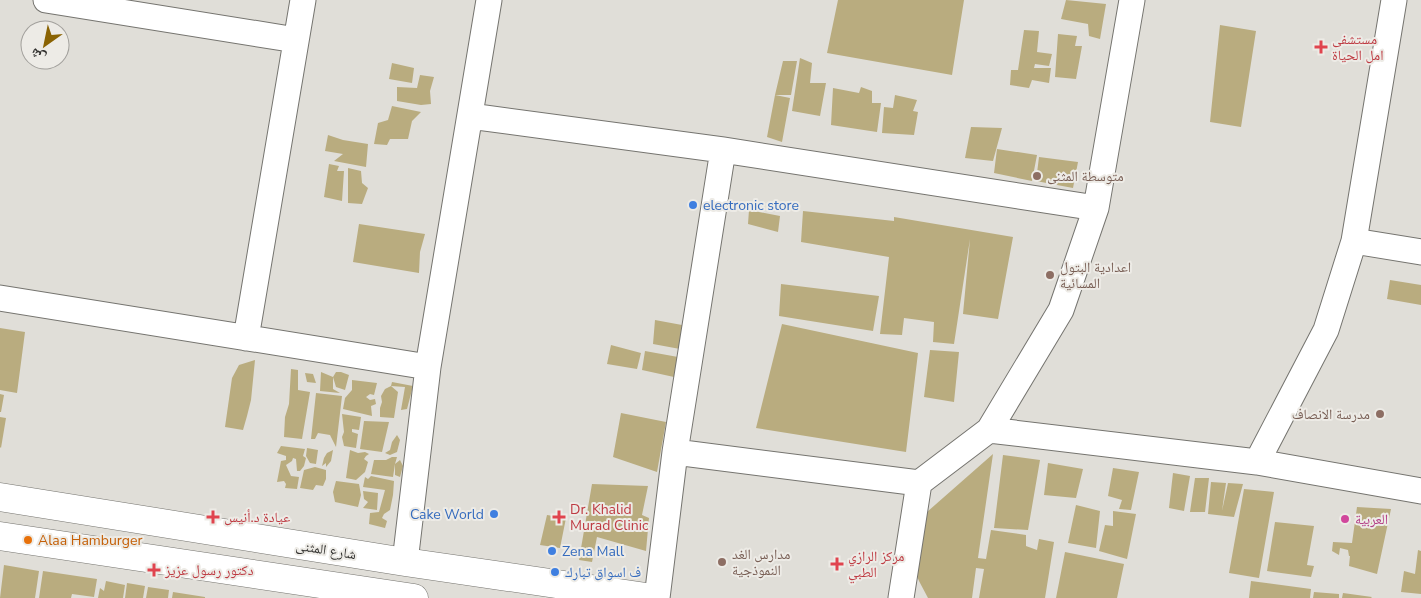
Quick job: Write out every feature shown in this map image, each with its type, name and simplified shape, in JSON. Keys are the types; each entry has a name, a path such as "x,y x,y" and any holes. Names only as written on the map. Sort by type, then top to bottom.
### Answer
{"main road":[{"name":"شارع المثنى","path":"0,498 405,562 653,598"},
{"path":"0,536 414,598"}],"street":[{"path":"46,0 296,40"},
{"path":"246,338 303,0"},
{"path":"405,562 428,367 489,0"},
{"path":"901,598 919,483 989,430 1061,310 1096,208 1132,0"},
{"path":"1257,462 1326,330 1354,241 1394,0"},
{"path":"470,116 723,150 1096,208"},
{"path":"657,598 675,452 723,150"},
{"path":"1354,241 1421,252"},
{"path":"0,298 428,367"},
{"path":"989,430 1257,462 1421,492"},
{"path":"675,452 919,483"}],"building":[{"path":"838,0 964,0 952,75 827,53"},
{"path":"1066,0 1106,4 1100,39 1089,36 1088,24 1061,19"},
{"path":"1220,25 1256,31 1241,127 1210,122"},
{"path":"1024,30 1039,31 1037,52 1052,54 1049,66 1035,64 1034,68 1051,68 1049,83 1032,80 1029,88 1010,85 1011,70 1018,70"},
{"path":"1058,34 1077,36 1075,46 1082,46 1076,79 1055,77"},
{"path":"800,58 812,63 810,83 826,83 820,116 792,111"},
{"path":"783,61 797,61 791,95 775,95"},
{"path":"392,63 414,68 412,83 389,79"},
{"path":"420,75 434,77 430,91 431,104 421,105 397,101 397,87 417,88"},
{"path":"861,87 872,91 872,103 881,103 877,132 831,125 833,88 859,93"},
{"path":"775,95 790,98 782,142 767,137"},
{"path":"895,95 917,100 913,111 918,112 914,135 882,133 884,107 893,108"},
{"path":"392,106 421,112 412,121 408,139 390,139 387,145 374,144 378,123 388,120"},
{"path":"971,127 1002,128 993,161 965,158"},
{"path":"328,135 343,140 368,144 366,167 334,161 343,154 325,151"},
{"path":"997,149 1037,155 1032,181 994,173"},
{"path":"1039,157 1078,162 1073,188 1036,181"},
{"path":"329,164 339,166 337,171 344,171 342,201 324,197"},
{"path":"348,168 361,171 362,183 368,188 362,204 348,203"},
{"path":"749,210 780,216 778,232 748,224"},
{"path":"803,211 894,221 894,217 1013,237 998,319 963,314 970,239 954,344 933,342 934,322 904,318 902,335 880,334 889,257 801,242"},
{"path":"359,224 425,234 420,252 419,273 353,262"},
{"path":"1390,280 1421,285 1421,305 1387,299"},
{"path":"781,284 879,296 873,331 779,316"},
{"path":"655,320 682,325 680,349 653,344"},
{"path":"782,324 918,353 906,452 756,428"},
{"path":"0,328 25,332 17,393 0,390"},
{"path":"611,345 641,353 637,369 607,364"},
{"path":"930,350 959,352 954,402 924,397"},
{"path":"645,351 678,357 674,377 642,370"},
{"path":"255,360 251,400 243,430 225,427 232,378 239,365"},
{"path":"291,369 298,370 298,390 310,392 302,439 284,437 285,417 289,404"},
{"path":"321,372 333,377 333,389 340,393 320,391"},
{"path":"336,372 349,375 345,390 336,387 333,377"},
{"path":"305,373 313,374 316,383 307,382"},
{"path":"352,380 377,383 374,395 370,394 366,397 370,400 375,399 376,404 371,406 372,416 343,409 345,398 352,390"},
{"path":"392,382 413,386 407,409 401,410 405,387 391,386"},
{"path":"391,386 398,392 394,418 380,417 381,396 385,389"},
{"path":"316,393 342,396 336,447 330,435 318,433 315,439 311,439"},
{"path":"0,394 4,395 1,412 0,412"},
{"path":"621,413 666,422 657,472 613,457"},
{"path":"342,414 361,417 359,430 352,429 352,432 358,434 356,448 344,446"},
{"path":"0,417 6,418 1,448 0,447"},
{"path":"364,421 389,422 382,452 360,449"},
{"path":"397,435 400,440 397,452 390,455 385,453 390,450 392,442"},
{"path":"281,446 305,449 303,456 306,458 304,466 300,471 297,471 296,459 293,458 286,465 291,476 299,477 297,489 285,488 286,484 284,481 277,482 281,461 286,460 286,456 277,453"},
{"path":"307,448 318,450 316,464 310,463 306,456"},
{"path":"333,450 331,461 326,467 326,463 322,466 327,453"},
{"path":"350,450 369,454 364,459 368,462 365,472 356,480 346,478"},
{"path":"993,454 978,558 986,559 991,530 1026,535 1026,546 1037,550 1039,539 1054,542 1045,598 979,598 984,569 976,568 972,598 928,598 908,554 927,512"},
{"path":"1003,455 1040,460 1028,530 994,528"},
{"path":"397,457 393,477 371,474 374,460 386,460"},
{"path":"400,460 403,466 400,477 395,475 395,464"},
{"path":"1048,463 1083,469 1076,498 1044,495"},
{"path":"315,467 326,470 326,479 323,486 316,485 313,490 300,488 304,470"},
{"path":"1113,468 1139,472 1131,510 1119,509 1122,500 1108,496"},
{"path":"1173,473 1190,476 1184,511 1169,508"},
{"path":"371,476 394,481 390,510 382,518 387,521 385,528 369,524 370,513 379,512 385,490 363,487 365,477 368,479"},
{"path":"1195,478 1209,478 1205,512 1190,512"},
{"path":"336,481 359,484 361,495 358,507 335,502 333,492"},
{"path":"1211,482 1226,483 1222,511 1228,483 1243,484 1234,517 1208,514"},
{"path":"592,484 648,486 642,515 649,518 646,551 597,537 592,562 579,560"},
{"path":"1244,489 1274,492 1259,578 1229,573"},
{"path":"363,491 378,493 377,510 363,508 368,502 364,499"},
{"path":"1076,505 1100,511 1096,548 1068,543"},
{"path":"1357,507 1391,509 1377,574 1349,566 1350,556 1348,550 1340,548 1339,555 1332,551 1333,542 1352,543"},
{"path":"1113,511 1136,514 1127,559 1099,551 1105,525 1113,526"},
{"path":"547,515 566,518 560,548 540,545"},
{"path":"1275,522 1314,526 1307,565 1314,566 1311,577 1267,571"},
{"path":"1418,550 1421,551 1421,594 1401,592 1404,571 1415,574"},
{"path":"1065,552 1124,564 1117,598 1056,598"},
{"path":"4,565 39,571 35,598 0,598"},
{"path":"43,571 97,579 94,597 72,594 71,598 39,598"},
{"path":"106,581 125,585 123,598 98,598 100,588 104,591"},
{"path":"1251,581 1311,589 1310,598 1249,598"},
{"path":"127,583 145,586 143,598 125,598"},
{"path":"148,587 169,590 168,598 146,598"},
{"path":"173,592 205,597 205,598 172,598"},
{"path":"1314,592 1339,594 1339,598 1313,598"},
{"path":"1343,593 1372,597 1342,598"}],"place":[{"name":"مستشفى امل الحياة","path":"1321,47"},
{"name":"متوسطة المثنى","path":"1037,176"},
{"name":"electronic store","path":"693,205"},
{"name":"اعدادية البتول المسائية","path":"1050,275"},
{"name":"مدرسة الانصاف","path":"1380,414"},
{"name":"Cake World","path":"494,514"},
{"name":"عيادة د.أنيس","path":"213,517"},
{"name":"Dr. Khalid Murad Clinic","path":"559,517"},
{"name":"العربية","path":"1345,519"},
{"name":"Alaa Hamburger","path":"28,540"},
{"name":"Zena Mall","path":"552,551"},
{"name":"مدارس الغد النموذجية","path":"722,562"},
{"name":"مركز الرازي الطبي","path":"837,564"},
{"name":"دكتور رسول عزيز","path":"154,570"},
{"name":"ف اسواق تبارك","path":"555,572"}]}
